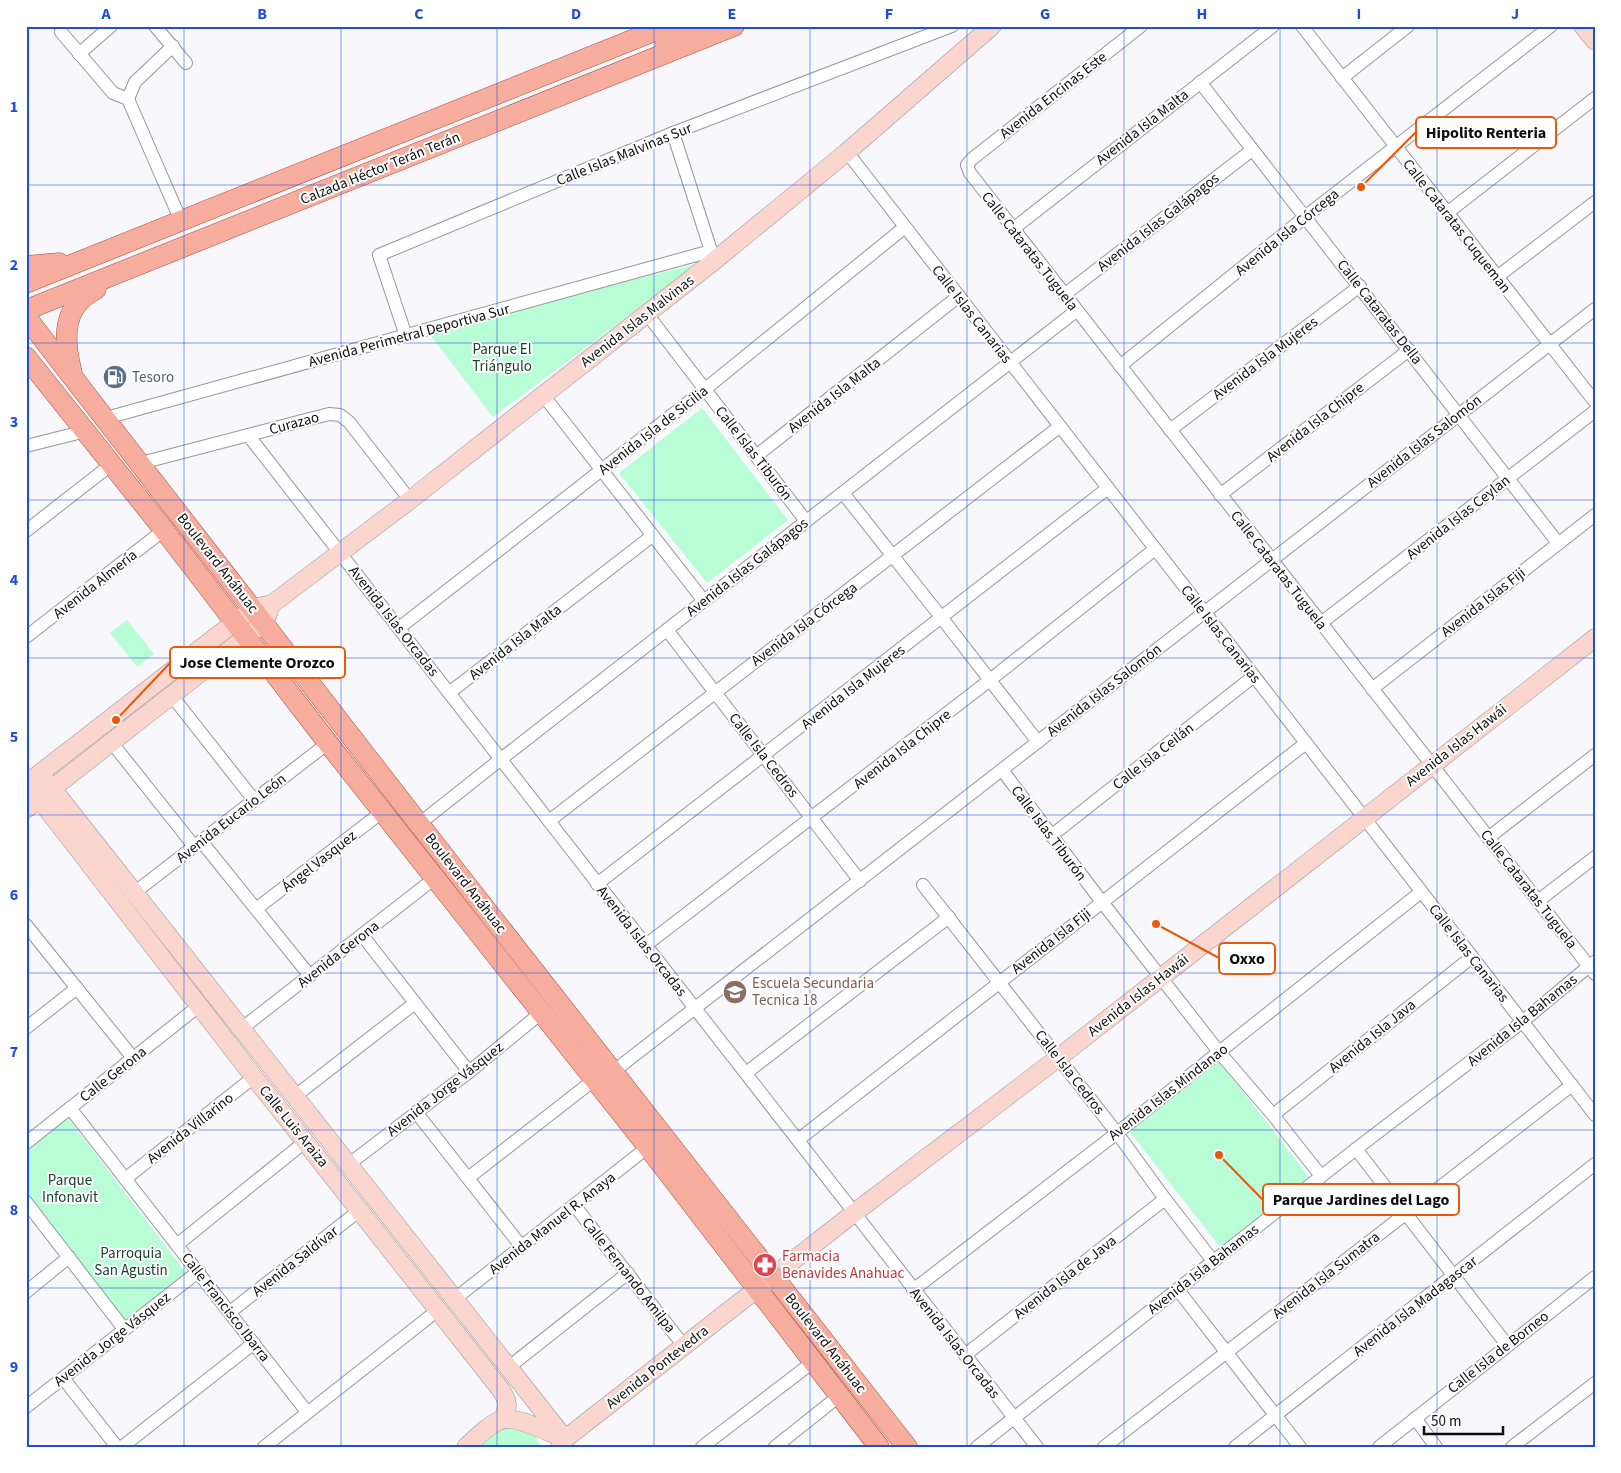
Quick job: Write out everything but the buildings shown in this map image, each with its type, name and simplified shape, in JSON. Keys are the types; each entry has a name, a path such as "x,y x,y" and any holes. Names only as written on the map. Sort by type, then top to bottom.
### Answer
{"main road":[{"name":"Calzada Héctor Terán Terán","path":"26,283 666,26"},
{"path":"622,72 630,62 675,40 690,26"},
{"name":"Calzada Héctor Terán Terán","path":"26,310 734,26"},
{"path":"26,266 44,266 86,260"},
{"path":"74,377 67,349 67,334 74,310 85,296 122,272"},
{"name":"Boulevard Anáhuac","path":"26,317 141,463 263,612 419,824 907,1447"},
{"name":"Boulevard Anáhuac","path":"26,356 164,530 382,812 648,1147 878,1447"},
{"path":"26,368 44,379"}],"street":[{"path":"79,54 110,26"},
{"path":"156,26 186,63"},
{"name":"Calle Islas Malvinas Sur","path":"406,336 378,255 673,134 952,26"},
{"name":"Avenida Islas Malvinas","path":"240,630 410,500 646,314 713,256 847,152 992,26"},
{"name":"Avenida Encinas Este","path":"967,165 972,159 1141,26"},
{"name":"Avenida Isla Malta","path":"1013,229 1273,26"},
{"name":"Calle Cataratas Cuqueman","path":"1302,26 1595,402"},
{"path":"1342,78 1408,26"},
{"name":"Avenida Isla Córcega","path":"1120,366 1395,146 1551,26"},
{"path":"1583,26 1595,41"},
{"path":"61,32 113,93 128,99 181,221"},
{"path":"128,99 135,82 173,46"},
{"name":"Calle Cataratas Della","path":"1200,82 1558,543"},
{"path":"1447,213 1595,98"},
{"path":"673,134 713,256"},
{"name":"Avenida Islas Galápagos","path":"1064,294 1252,150"},
{"name":"Calle Islas Canarias","path":"847,152 1595,1115"},
{"name":"Calle Cataratas Tuguela","path":"967,165 970,173 1076,311 1538,902 1593,967"},
{"path":"1497,277 1595,202"},
{"name":"Avenida Isla de Sicilia","path":"399,628 704,390 905,227"},
{"name":"Avenida Perimetral Deportiva Sur","path":"106,418 406,336 713,256"},
{"name":"Avenida Isla Mujeres","path":"1170,430 1360,286"},
{"name":"Avenida Isla Malta","path":"756,456 959,296"},
{"name":"Avenida Islas Salomón","path":"614,1071 1595,308"},
{"name":"Avenida Islas Galápagos","path":"419,824 1076,311"},
{"name":"Calle Islas Tiburón","path":"646,314 806,521"},
{"name":"Avenida Isla Chipre","path":"1220,494 1409,350"},
{"path":"543,395 704,601"},
{"name":"Avenida Islas Ceylan","path":"1321,623 1595,411"},
{"name":"Curazao","path":"141,463 329,414 340,415 349,422 410,500"},
{"name":"Avenida Isla Córcega","path":"549,821 1059,427"},
{"path":"26,446 86,431"},
{"name":"Avenida Islas Orcadas","path":"248,435 1037,1447"},
{"path":"26,531 112,464"},
{"name":"Avenida Isla Mujeres","path":"598,884 1108,488"},
{"path":"843,493 1038,742"},
{"name":"Avenida Islas Fiji","path":"1372,689 1595,515"},
{"name":"Avenida Almería","path":"26,638 164,530"},
{"name":"Avenida Isla Malta","path":"449,693 652,536"},
{"name":"Avenida Isla Chipre","path":"646,945 990,680 1155,549"},
{"path":"39,799 172,696 240,630"},
{"path":"31,780 240,630"},
{"name":"Calle Isla Cedros","path":"667,630 860,881"},
{"name":"Avenida Islas Hawái","path":"773,1276 1058,1058 1595,638"},
{"name":"Calle Isla Ceilán","path":"1051,836 1254,676"},
{"path":"172,696 254,800"},
{"path":"112,743 256,910 310,976"},
{"name":"Avenida Eucario León","path":"134,893 328,743"},
{"name":"Avenida Isla Fiji","path":"798,1140 1306,743"},
{"path":"1488,838 1595,755"},
{"name":"Calle Islas Tiburón","path":"1002,770 1219,1052 1273,1115 1321,1176"},
{"name":"Calle Luis Araiza","path":"31,780 39,799 241,1029 456,1298 566,1444"},
{"name":"Calle Luis Araiza","path":"39,799 134,893 155,933 200,1005 254,1077 501,1390 507,1400 508,1408 502,1420"},
{"name":"Ángel Vasquez","path":"256,910 382,812"},
{"path":"1538,902 1595,857"},
{"name":"Avenida Gerona","path":"241,1029 435,878"},
{"name":"Calle Isla Cedros","path":"923,885 1000,981 1213,1261"},
{"name":"Avenida Islas Mindanao","path":"913,1290 1117,1133 1421,892"},
{"path":"746,1073 949,917"},
{"path":"26,924 134,1058"},
{"path":"362,935 469,1072"},
{"name":"Avenida Isla Java","path":"1273,1115 1472,956"},
{"name":"Avenida Isla Bahamas","path":"977,1447 1321,1176 1593,967"},
{"path":"26,1028 77,988"},
{"path":"294,1097 414,1002"},
{"name":"Calle Gerona","path":"26,1142 200,1005"},
{"name":"Avenida Jorge Vásquez","path":"348,1165 469,1072 541,1013"},
{"name":"Avenida Villarino","path":"125,1179 254,1077"},
{"path":"468,1178 594,1080"},
{"name":"Avenida Isla Sumatra","path":"1104,1447 1572,1085"},
{"name":"Calle Francisco Ibarra","path":"70,1108 178,1244 307,1412"},
{"path":"416,1112 521,1246"},
{"path":"178,1244 306,1142"},
{"name":"Avenida Manuel R. Anaya","path":"456,1298 648,1147"},
{"path":"1356,1150 1455,1275 1507,1345"},
{"name":"Avenida Isla Madagascar","path":"1235,1447 1595,1164"},
{"name":"Avenida Isla de Java","path":"965,1355 1165,1199"},
{"path":"26,1202 124,1329"},
{"name":"Calle Fernando Amilpa","path":"574,1205 684,1346"},
{"name":"Avenida Saldívar","path":"230,1312 360,1210"},
{"path":"26,1292 69,1257"},
{"path":"410,1273 425,1260"},
{"name":"Avenida Jorge Vásquez","path":"26,1407 199,1271"},
{"path":"509,1367 628,1272"},
{"name":"Avenida Pontevedra","path":"566,1444 684,1346 773,1276"},
{"name":"Calle Isla de Borneo","path":"1379,1447 1595,1277"},
{"path":"1178,1290 1300,1447"},
{"path":"264,1447 438,1310"},
{"path":"122,1447 254,1343"},
{"path":"702,1447 812,1362"},
{"path":"63,1378 117,1447"},
{"path":"1512,1447 1595,1383"},
{"path":"776,1447 839,1396"},
{"path":"1415,1418 1436,1447"},
{"path":"466,1447 502,1420 520,1421 566,1444"}],"green space":[{"name":"Parque El Triángulo","path":"699,263 493,417 428,332"},
{"path":"702,408 788,520 707,583 619,473"},
{"path":"127,620 154,654 137,667 110,633"},
{"path":"1219,1061 1309,1177 1220,1247 1130,1132"},
{"name":"Parque Infonavit","path":"66,1115 186,1273 123,1322 26,1201 26,1148"},
{"path":"504,1425 534,1433 541,1447 473,1447"}],"place":[{"name":"Hipolito Renteria","path":"1361,187"},
{"name":"Tesoro","path":"115,377"},
{"name":"Jose Clemente Orozco","path":"116,720"},
{"name":"Oxxo","path":"1156,924"},
{"name":"Escuela Secundaria Tecnica 18","path":"735,992"},
{"name":"Parque Jardines del Lago","path":"1219,1155"},
{"name":"Farmacia Benavides Anahuac","path":"765,1265"}],"park label":[{"name":"Parroquia San Agustin","path":"131,1262"}]}
